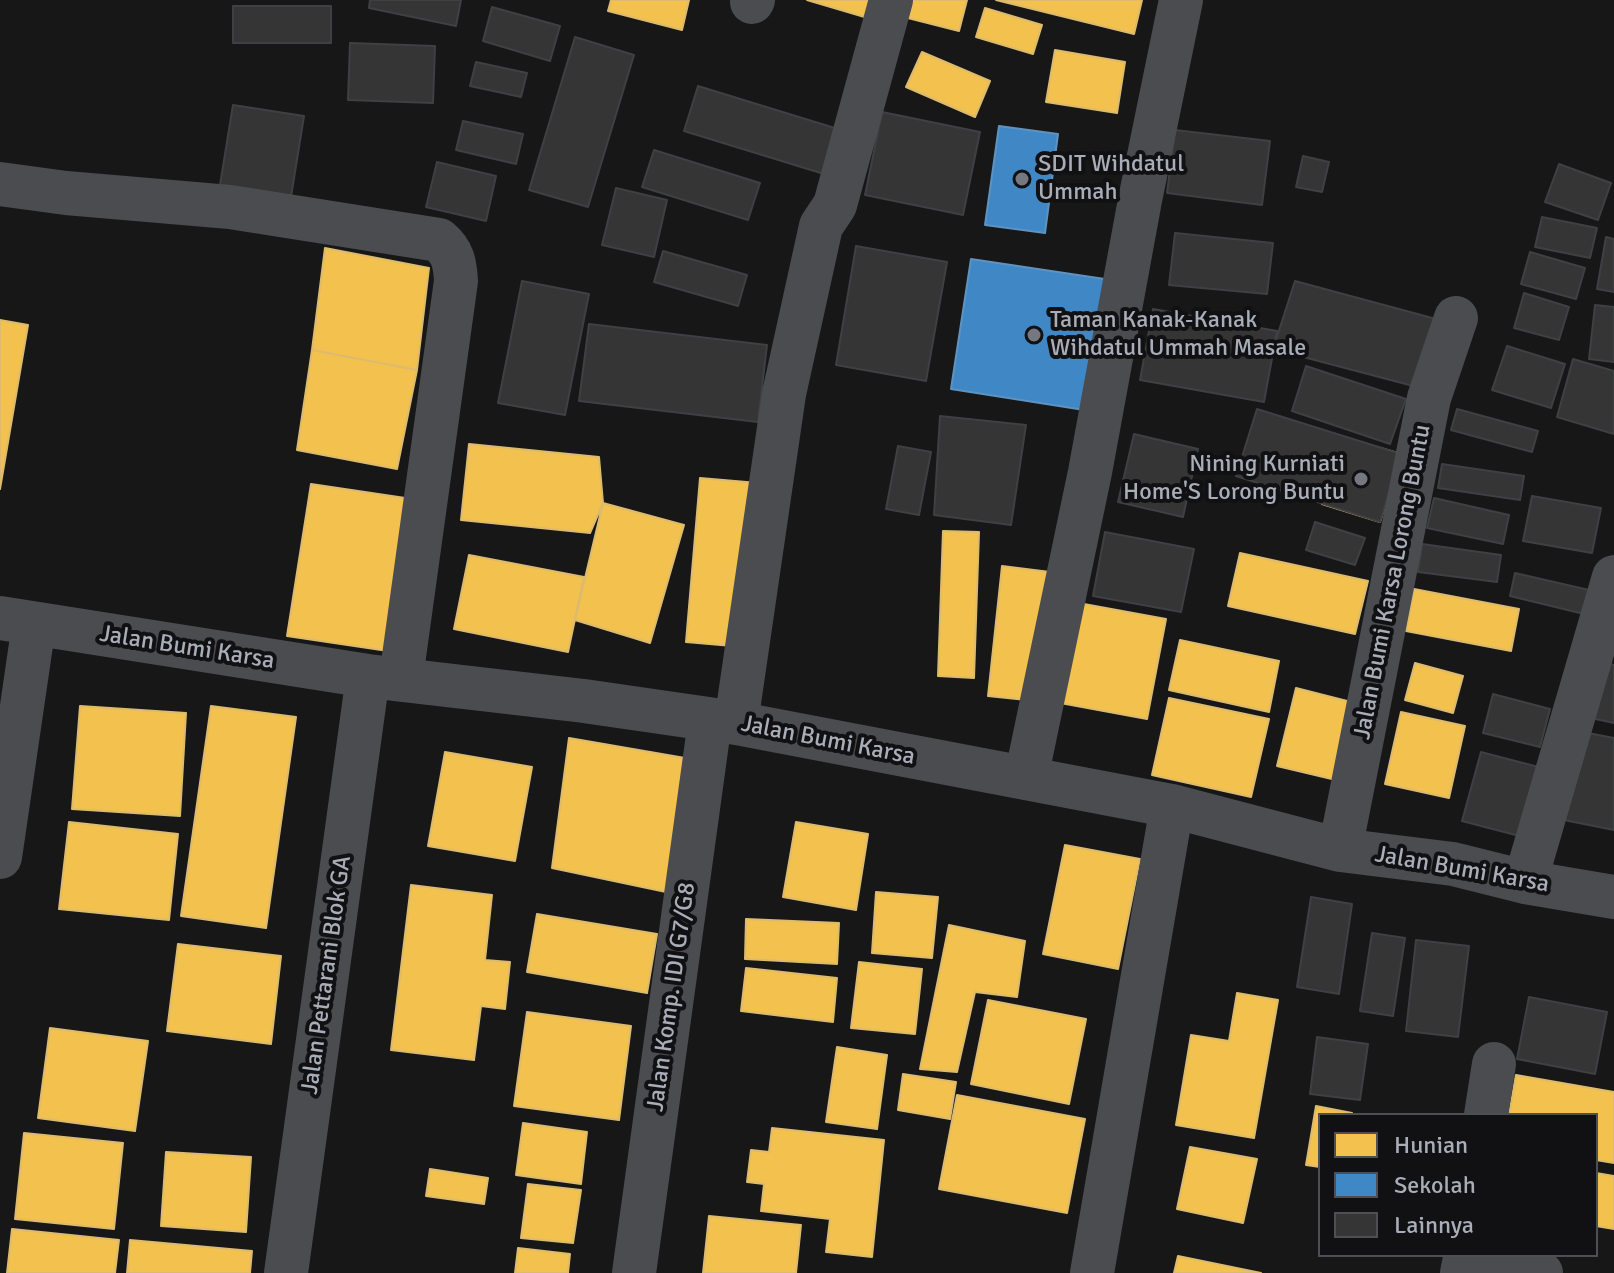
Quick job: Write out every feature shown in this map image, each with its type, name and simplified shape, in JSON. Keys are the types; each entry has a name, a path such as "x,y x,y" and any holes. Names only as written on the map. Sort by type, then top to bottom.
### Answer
{"street":[{"name":"Jalan Komp. IDI G7/G8","path":"634,1273 723,722 787,378 821,226 835,205 891,0"},
{"path":"1026,778 1090,472 1181,0"},
{"name":"Jalan Pettarani Blok GA","path":"0,184 230,207 439,240 449,249 454,262 456,281 385,677 286,1273"},
{"name":"Jalan Bumi Karsa Lorong Buntu","path":"1340,850 1429,398 1456,318"},
{"path":"1525,882 1614,577"},
{"name":"Jalan Bumi Karsa","path":"17,621 385,677 584,701 723,722 1172,806 1340,850 1453,864 1525,882 1614,897"},
{"path":"0,857 17,621"},
{"path":"1092,1273 1172,806"},
{"path":"1486,1113 1494,1064"},
{"path":"1464,1262 1541,1273"}],"building: Hunian":[{"path":"611,0 689,0 682,30 608,11"},
{"path":"807,0 884,0 878,21"},
{"path":"908,0 967,0 959,31 904,17"},
{"path":"996,0 1142,0 1134,34"},
{"path":"985,8 1042,25 1033,54 976,37"},
{"path":"1055,50 1125,62 1117,113 1046,102"},
{"path":"922,52 990,81 975,117 906,87"},
{"path":"325,248 429,268 417,370 312,350"},
{"path":"0,320 28,325 0,489"},
{"path":"312,350 417,370 397,469 297,450"},
{"name":"Nining Kurniati Home'S Lorong Buntu","path":"1343,437 1401,454 1380,522 1322,504"},
{"path":"469,444 599,457 603,503 590,533 461,520"},
{"path":"700,478 758,483 744,647 686,642"},
{"path":"311,484 412,499 388,651 287,636"},
{"path":"603,503 684,525 650,643 575,620"},
{"path":"943,531 979,532 974,678 938,676"},
{"path":"1240,553 1368,581 1355,634 1228,606"},
{"path":"469,555 584,577 568,652 454,629"},
{"path":"1002,566 1050,572 1036,701 988,696"},
{"path":"1414,589 1519,609 1511,651 1406,631"},
{"path":"1073,602 1166,619 1147,719 1055,702"},
{"path":"1180,640 1279,661 1269,712 1169,690"},
{"path":"1415,663 1463,676 1453,713 1405,700"},
{"path":"1296,688 1355,703 1336,780 1277,766"},
{"path":"1169,698 1269,719 1251,797 1152,775"},
{"path":"80,706 186,713 180,816 72,809"},
{"path":"211,706 296,717 266,928 181,916"},
{"path":"1401,712 1465,726 1449,798 1385,784"},
{"path":"569,738 685,758 666,892 552,868"},
{"path":"445,752 532,767 515,861 428,846"},
{"path":"69,822 178,834 169,920 59,909"},
{"path":"796,822 868,834 856,910 783,897"},
{"path":"1065,845 1140,859 1118,969 1043,954"},
{"path":"411,885 492,895 485,960 510,962 505,1009 481,1006 474,1060 391,1050"},
{"path":"876,892 938,897 932,958 872,953"},
{"path":"537,914 657,934 647,993 527,972"},
{"path":"746,919 839,923 837,964 745,959"},
{"path":"949,925 1025,941 1017,997 975,992 957,1072 920,1069"},
{"path":"178,944 281,956 271,1044 167,1031"},
{"path":"859,962 922,969 915,1034 851,1028"},
{"path":"746,968 837,978 833,1022 741,1011"},
{"path":"1237,993 1278,1000 1254,1138 1176,1125 1191,1035 1229,1041"},
{"path":"988,1000 1086,1019 1069,1104 971,1084"},
{"path":"527,1012 631,1026 619,1120 514,1106"},
{"path":"50,1028 148,1041 135,1131 38,1118"},
{"path":"837,1047 887,1055 877,1129 826,1122"},
{"path":"903,1074 956,1082 950,1119 898,1110"},
{"path":"1516,1075 1614,1092 1614,1163 1598,1160 1598,1113 1509,1113"},
{"path":"957,1095 1085,1119 1067,1213 939,1189"},
{"path":"1316,1106 1352,1113 1318,1113 1318,1167 1306,1165"},
{"path":"523,1123 587,1132 581,1184 516,1175"},
{"path":"772,1128 884,1140 872,1257 826,1252 830,1219 761,1211 764,1184 747,1182 751,1150 769,1152"},
{"path":"24,1133 123,1143 114,1229 15,1219"},
{"path":"1190,1147 1257,1159 1243,1223 1177,1209"},
{"path":"166,1152 251,1157 246,1232 161,1226"},
{"path":"430,1169 488,1178 484,1204 426,1196"},
{"path":"1598,1173 1614,1176 1614,1229 1598,1226"},
{"path":"528,1184 581,1190 573,1243 521,1238"},
{"path":"709,1216 801,1225 796,1273 703,1273"},
{"path":"12,1229 119,1240 115,1273 7,1273"},
{"path":"130,1240 252,1251 250,1273 127,1273"},
{"path":"518,1248 570,1254 568,1273 515,1273"},
{"path":"1178,1256 1261,1273 1174,1273"}],"building: Sekolah":[{"name":"SDIT Wihdatul Ummah","path":"999,126 1058,134 1045,233 985,225"},
{"name":"Taman Kanak-Kanak Wihdatul Ummah Masale","path":"971,259 1118,281 1097,412 951,389"}],"building: Lainnya":[{"path":"370,0 461,0 456,26 369,8"},
{"path":"233,6 331,6 331,43 233,43"},
{"path":"492,7 560,26 550,61 483,41"},
{"path":"575,37 634,55 588,207 529,190"},
{"path":"350,43 435,46 433,103 348,100"},
{"path":"476,62 527,73 521,97 470,86"},
{"path":"698,86 838,129 824,174 684,131"},
{"path":"233,105 304,116 290,203 219,191"},
{"path":"882,112 980,132 963,215 865,195"},
{"path":"463,121 523,134 516,164 456,150"},
{"path":"1175,130 1270,141 1262,205 1167,193"},
{"path":"654,150 760,183 748,220 642,187"},
{"path":"1303,156 1329,162 1322,192 1296,187"},
{"path":"437,162 496,176 486,221 426,207"},
{"path":"1559,164 1611,183 1598,220 1545,202"},
{"path":"616,188 667,200 654,257 602,245"},
{"path":"1542,217 1597,228 1590,258 1535,247"},
{"path":"1175,233 1273,243 1267,294 1169,285"},
{"path":"1606,237 1614,239 1614,292 1597,289"},
{"path":"856,246 947,262 926,381 836,365"},
{"path":"663,251 747,275 738,306 654,282"},
{"path":"1530,252 1585,268 1576,299 1521,284"},
{"path":"522,281 589,294 565,415 498,403"},
{"path":"1295,281 1436,319 1417,387 1273,349"},
{"path":"1524,293 1569,307 1559,340 1514,328"},
{"path":"1595,305 1614,307 1614,362 1589,359"},
{"path":"1153,309 1277,331 1264,402 1140,380"},
{"path":"589,324 767,345 758,422 579,401"},
{"path":"1507,346 1565,364 1551,408 1492,390"},
{"path":"1573,359 1614,371 1614,434 1557,417"},
{"path":"1306,366 1406,399 1390,444 1292,411"},
{"path":"1257,409 1401,454 1380,522 1236,476"},
{"path":"1457,409 1538,431 1532,452 1451,430"},
{"path":"940,416 1026,425 1011,525 934,515"},
{"path":"1134,434 1198,449 1183,517 1118,502"},
{"path":"898,446 931,452 919,515 886,509"},
{"path":"1442,464 1524,476 1520,500 1438,488"},
{"path":"1532,496 1601,508 1592,553 1523,541"},
{"path":"1434,498 1509,515 1503,544 1427,528"},
{"path":"1315,522 1365,538 1355,565 1306,550"},
{"path":"1105,532 1194,549 1181,612 1093,596"},
{"path":"1422,544 1501,555 1497,582 1418,572"},
{"path":"1515,573 1589,590 1584,614 1510,596"},
{"path":"1605,662 1614,665 1614,723 1591,718"},
{"path":"1493,694 1550,709 1540,747 1483,733"},
{"path":"1583,732 1614,738 1614,830 1564,820"},
{"path":"1481,752 1546,769 1527,838 1462,821"},
{"path":"1311,897 1352,904 1339,994 1297,987"},
{"path":"1372,933 1405,938 1393,1016 1360,1011"},
{"path":"1416,940 1469,946 1458,1037 1406,1031"},
{"path":"1529,997 1607,1012 1595,1074 1517,1059"},
{"path":"1317,1037 1368,1044 1360,1100 1310,1094"}],"place":[{"name":"SDIT Wihdatul Ummah","path":"1022,179"},
{"name":"Taman Kanak-Kanak Wihdatul Ummah Masale","path":"1034,335"},
{"name":"Nining Kurniati Home'S Lorong Buntu","path":"1361,479"}]}
